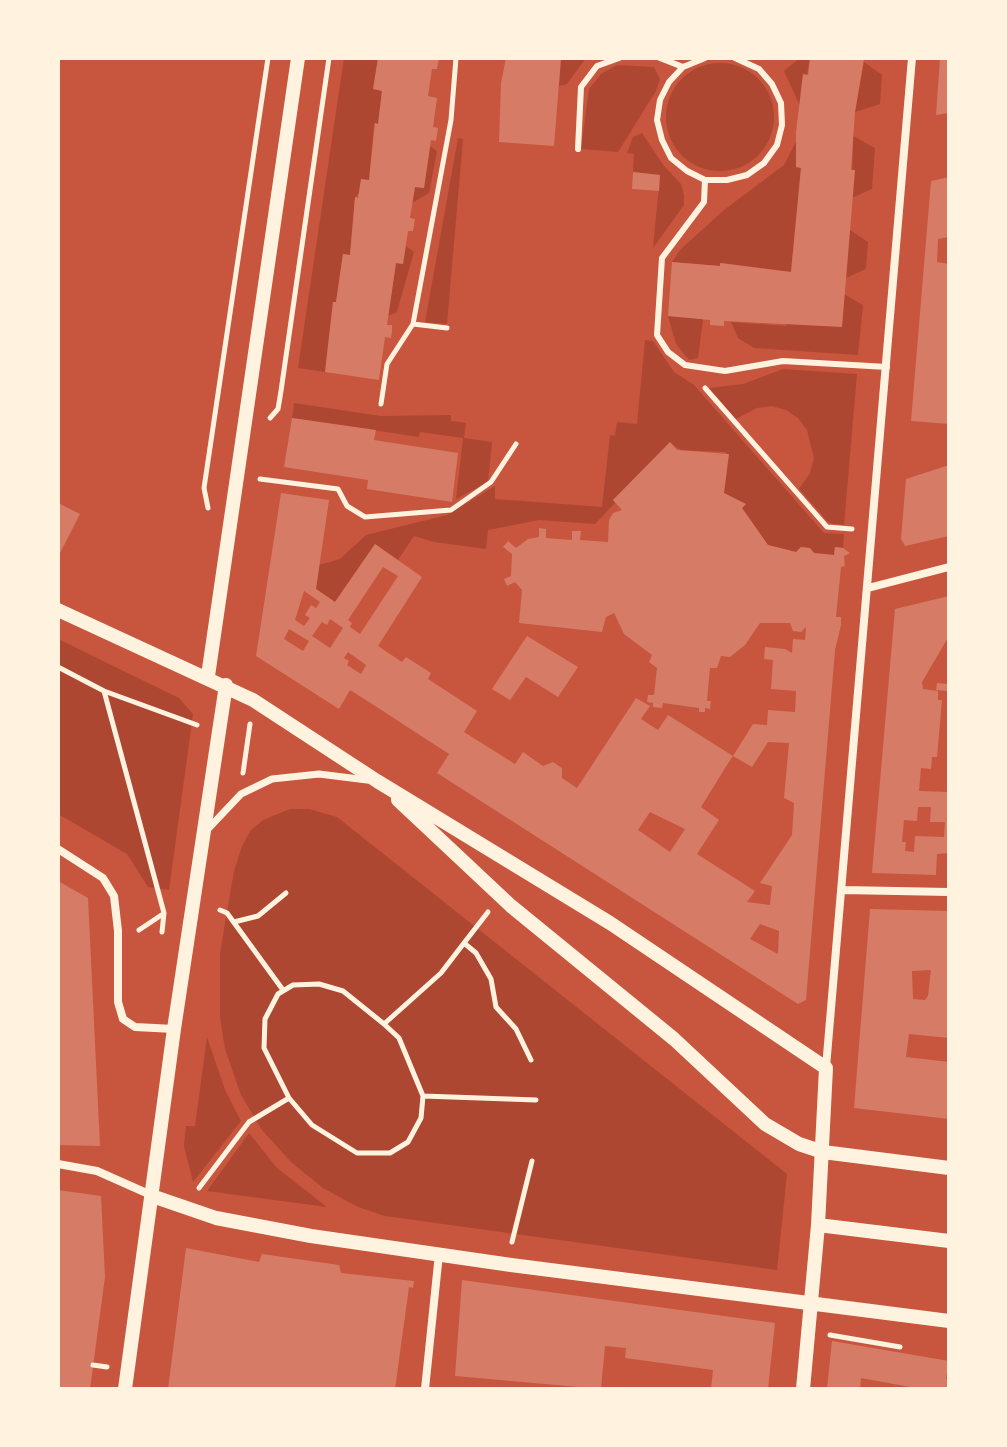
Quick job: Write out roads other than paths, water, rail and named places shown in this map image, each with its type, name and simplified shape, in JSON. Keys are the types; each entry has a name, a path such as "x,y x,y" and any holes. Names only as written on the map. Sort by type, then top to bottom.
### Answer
{"street":[{"path":"208,676 298,58"},
{"path":"803,1389 818,1225 822,1106 843,890 912,58"},
{"path":"868,588 949,567"},
{"path":"58,610 226,685 610,923 826,1068"},
{"path":"125,1389 174,1029 226,685"},
{"path":"203,834 241,794 272,779 319,774 377,781 501,896 674,1039 754,1115 788,1138 832,1154 949,1168"},
{"path":"58,849 103,878 116,906 118,1002 123,1019 135,1027 174,1029"},
{"path":"843,890 949,892"},
{"path":"58,1164 97,1171 186,1209 248,1225 511,1265 949,1321"},
{"path":"818,1225 949,1241"},
{"path":"425,1389 439,1254"}],"lane":[{"path":"578,149 581,87 597,66 619,58"},
{"path":"660,58 683,67"},
{"path":"705,58 683,67 669,82 660,100 657,120 671,158 705,180 737,178 764,163 777,145 782,125 781,103 772,84 759,69 735,58"},
{"path":"705,180 704,202 662,258 657,335 668,352 685,365 725,371 783,361 887,367"}]}
